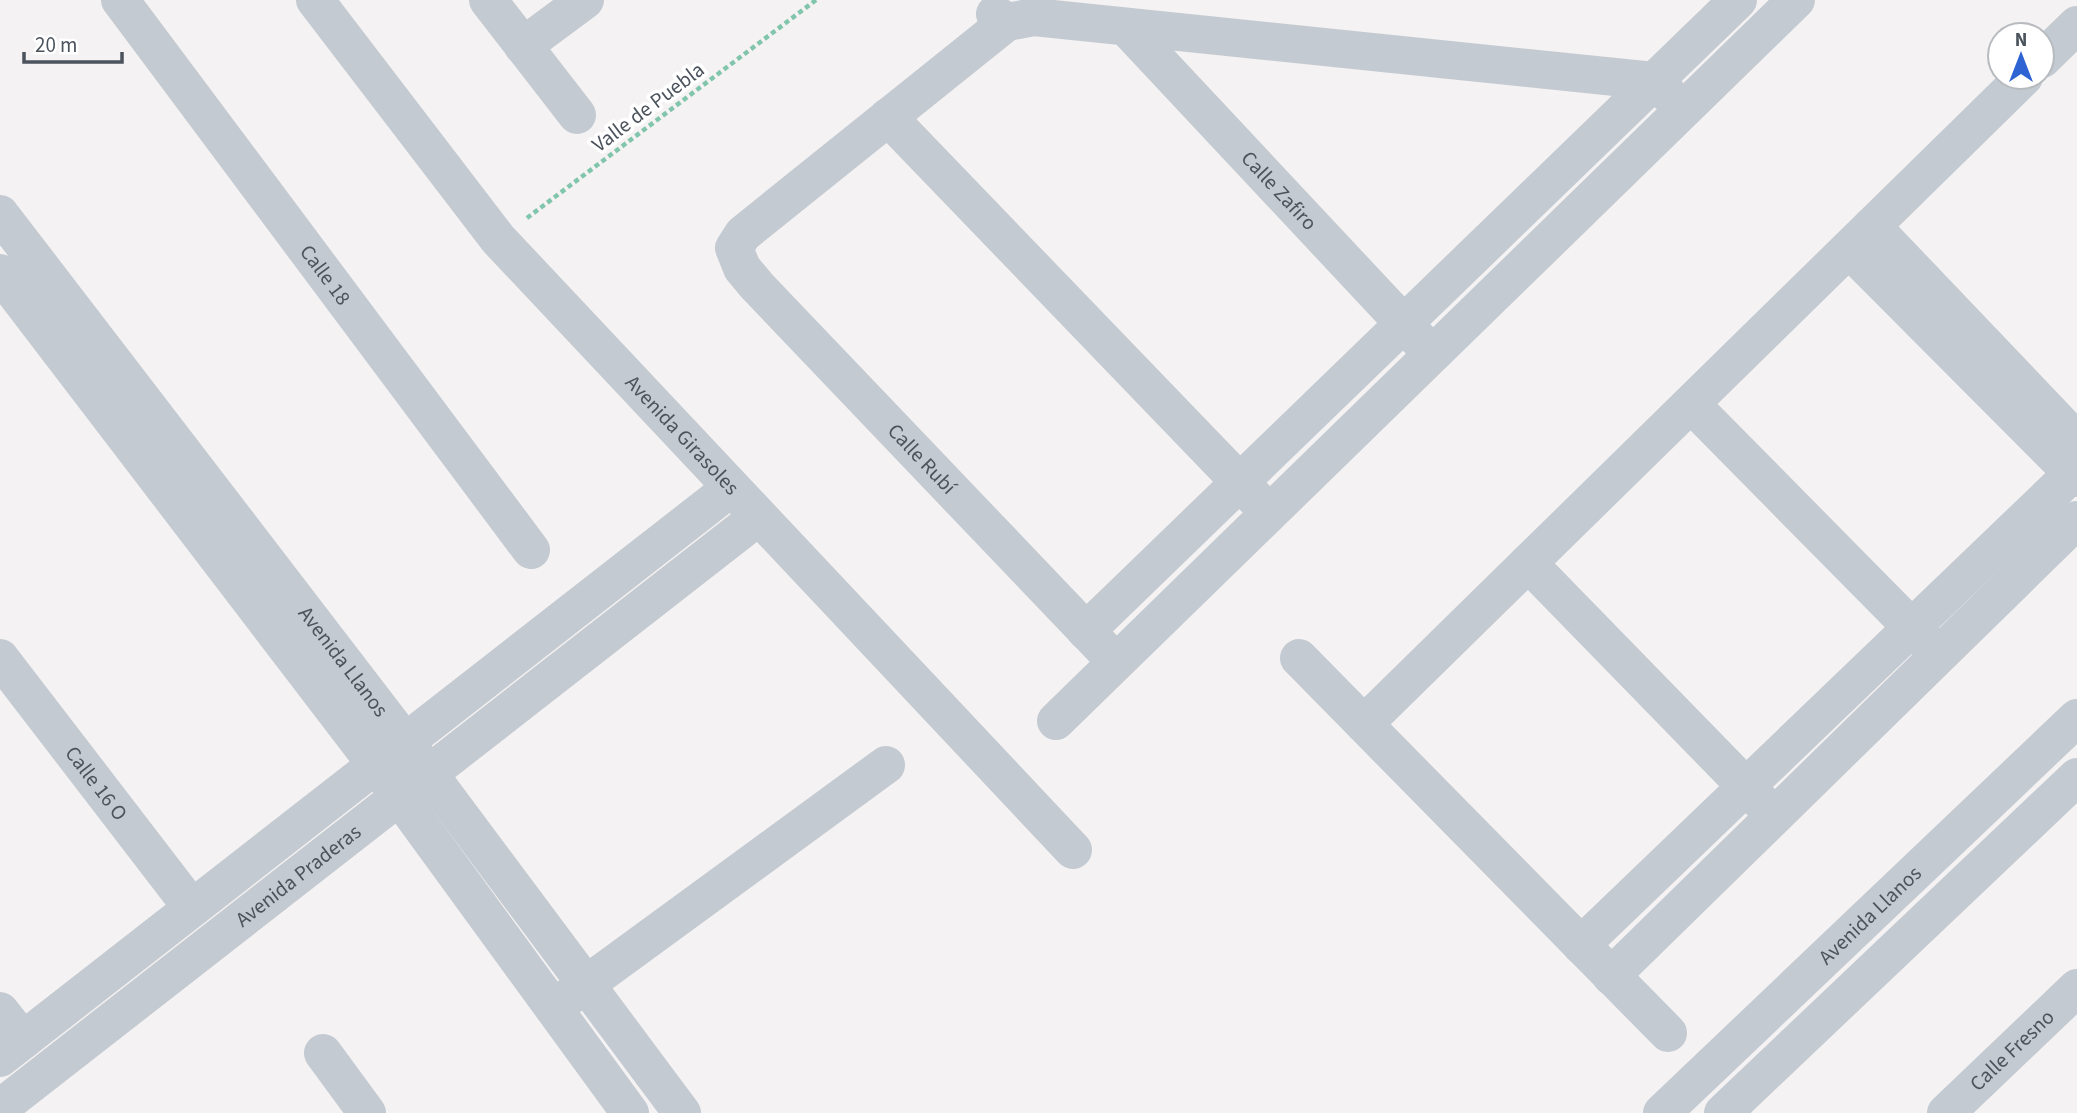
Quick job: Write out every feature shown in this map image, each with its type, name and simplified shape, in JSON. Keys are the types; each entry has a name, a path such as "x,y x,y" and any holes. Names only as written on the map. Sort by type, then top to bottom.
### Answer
{"street":[{"name":"Calle 18","path":"120,0 531,550"},
{"name":"Avenida Girasoles","path":"315,0 498,239 1073,850"},
{"path":"488,0 577,115"},
{"path":"523,46 585,0"},
{"path":"1086,631 1738,0"},
{"path":"1056,721 1796,0"},
{"path":"1270,513 888,117 1001,18 1034,17 1654,81 1684,109"},
{"path":"2056,45 2077,25"},
{"name":"Calle Zafiro","path":"1126,27 1433,354"},
{"path":"1364,724 2010,91"},
{"name":"Calle Rubí","path":"888,117 743,234 734,248 742,268 1116,662"},
{"name":"Avenida Llanos","path":"0,214 406,743 682,1113"},
{"path":"1581,945 1911,628 2076,465 1860,237"},
{"name":"Avenida Llanos","path":"0,273 377,766 629,1113"},
{"path":"1691,404 1939,655"},
{"name":"Avenida Praderas","path":"11,1049 731,488"},
{"name":"Avenida Praderas","path":"0,1108 758,517"},
{"path":"1611,976 2077,520"},
{"path":"1528,563 1774,816"},
{"path":"573,613 598,643"},
{"name":"Calle 16 O","path":"0,658 192,908"},
{"path":"1299,658 1668,1033"},
{"name":"Avenida Llanos","path":"1662,1113 2077,718"},
{"path":"553,1009 886,765"},
{"name":"Avenida Llanos","path":"1723,1113 2077,777"},
{"name":"Calle Fresno","path":"1946,1113 2077,988"},
{"path":"0,1011 11,1049"},
{"path":"323,1053 367,1113"}],"path":[{"name":"Valle de Puebla","path":"498,239 816,0"}]}
